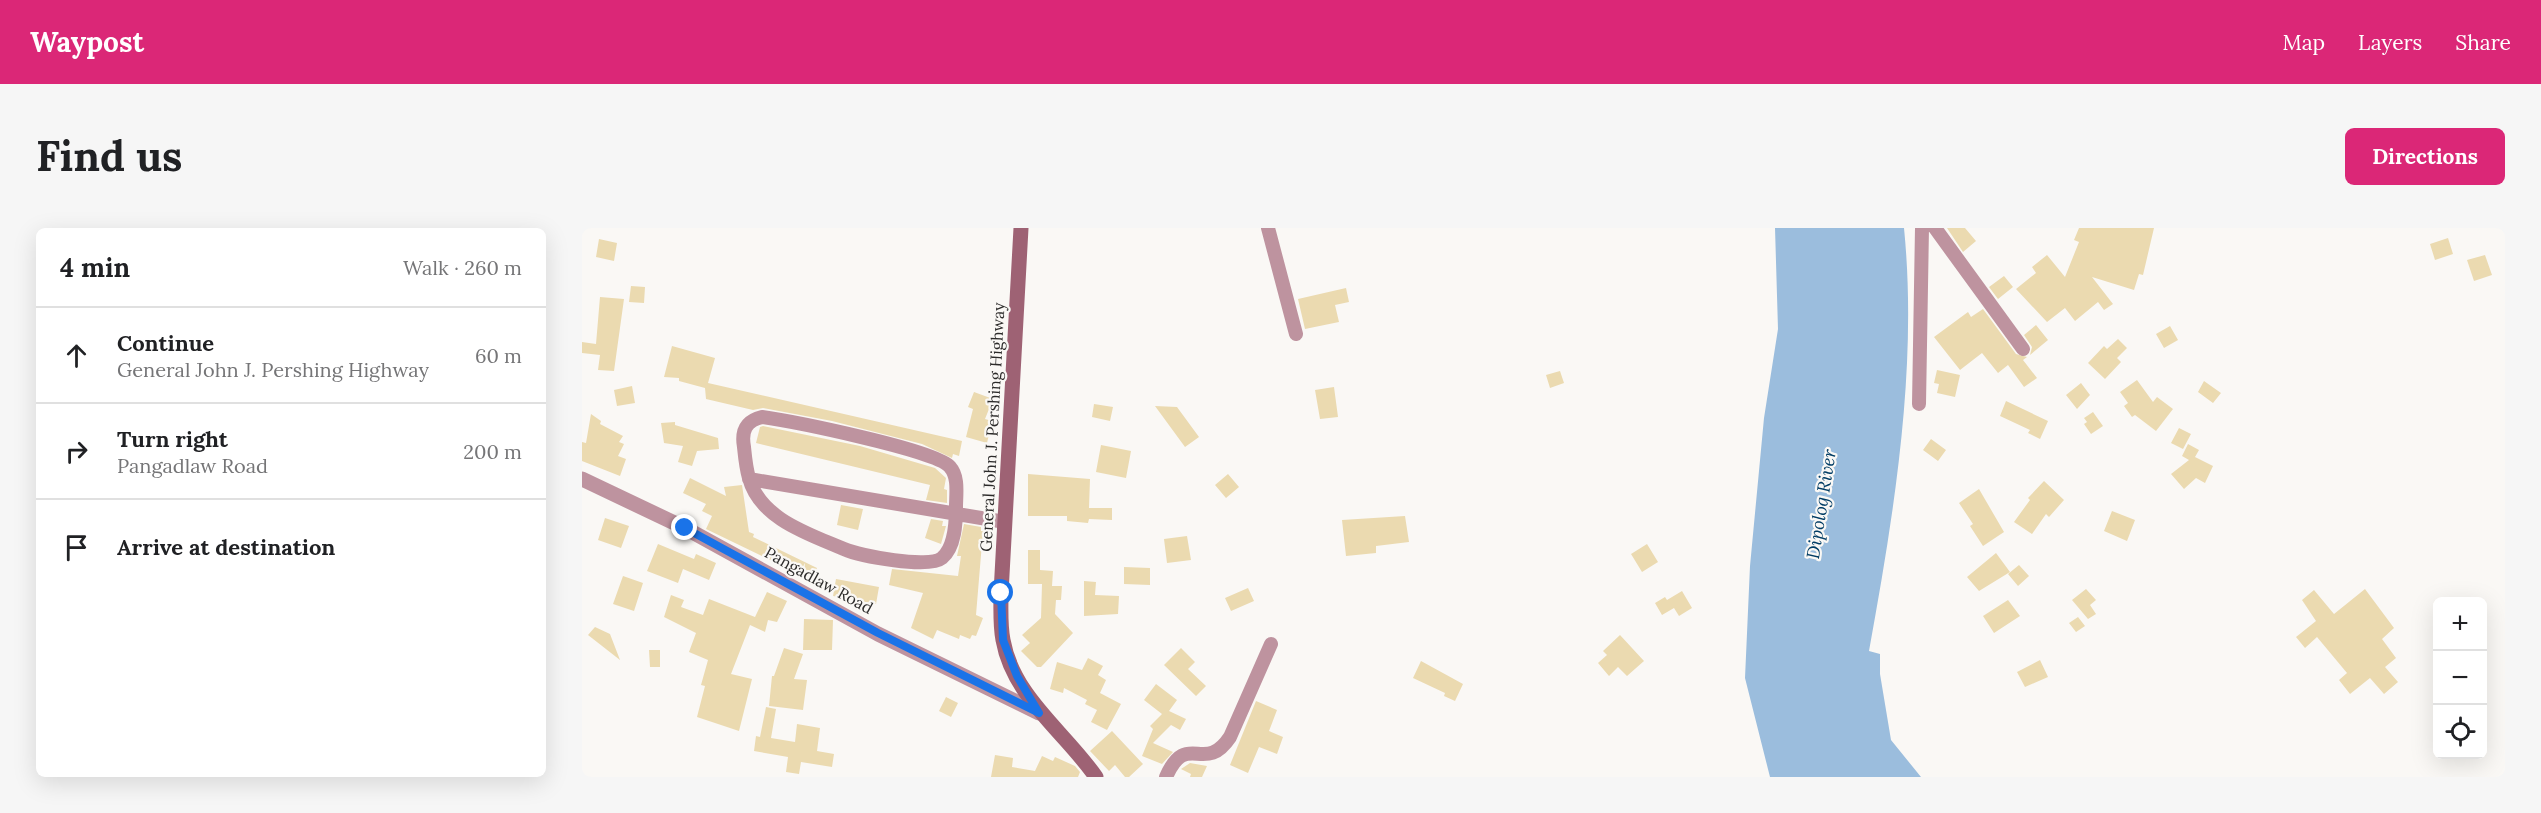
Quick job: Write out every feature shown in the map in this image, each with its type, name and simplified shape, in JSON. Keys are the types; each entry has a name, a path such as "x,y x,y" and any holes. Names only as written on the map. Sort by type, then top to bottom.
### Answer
{"main road":[{"name":"General John J. Pershing Highway","path":"1021,228 1001,593 1003,640 1017,676 1039,713 1078,751 1096,777"}],"street":[{"path":"1268,228 1296,334"},
{"path":"1919,404 1922,228"},
{"path":"1935,228 2024,349"},
{"path":"762,417 780,419 938,458 950,466 956,477 956,514 953,538 949,550 941,560 927,563 849,551 778,518 760,501 749,479 742,438 744,428 751,419 762,417"},
{"name":"Pangadlaw Road","path":"582,479 685,528 878,633 1039,713"},
{"path":"749,479 1005,522"},
{"path":"1166,777 1179,756 1187,753 1213,754 1222,748 1230,737 1271,644"}],"water":[{"name":"Dipolog River","path":"1775,228 1904,228 1908,281 1906,387 1895,493 1869,651 1880,654 1880,674 1891,740 1921,777 1770,777 1745,678 1750,566 1764,418 1778,329"}],"building":[{"path":"1947,228 1965,228 1976,241 1963,252"},
{"path":"2079,228 2154,228 2143,275 2139,274 2134,290 2092,277 2113,304 2104,310 2098,302 2075,321 2065,308 2047,322 2016,289 2036,273 2032,267 2047,255 2065,277 2079,242 2074,240"},
{"path":"2448,238 2453,254 2435,260 2430,244"},
{"path":"599,239 617,243 614,261 596,257"},
{"path":"2485,255 2492,275 2474,281 2467,260"},
{"path":"2004,276 2013,287 1998,299 1989,287"},
{"path":"631,286 645,287 644,303 629,302"},
{"path":"1346,288 1349,302 1335,305 1339,322 1305,329 1298,299"},
{"path":"600,297 624,299 614,371 598,370 600,355 582,353 582,342 596,344"},
{"path":"1983,309 2016,354 2027,357 2023,360 2037,378 2024,387 2008,365 1998,373 1982,353 1960,370 1934,337 1968,312 1971,317"},
{"path":"2036,325 2048,340 2030,355 2032,347 2024,335"},
{"path":"2170,326 2178,340 2164,348 2156,334"},
{"path":"2118,339 2127,348 2117,358 2121,362 2105,379 2088,363 2104,346 2107,349"},
{"path":"672,346 715,358 708,383 962,441 959,456 953,454 952,458 922,444 832,421 763,408 753,410 706,399 705,388 679,381 679,378 664,377"},
{"path":"1937,370 1960,375 1955,397 1937,393 1939,384 1934,383"},
{"path":"1560,371 1564,383 1550,388 1546,375"},
{"path":"2137,380 2153,402 2157,397 2173,409 2156,431 2135,415 2132,417 2124,406 2128,403 2120,392"},
{"path":"2204,381 2221,393 2213,403 2198,392"},
{"path":"2081,383 2090,395 2077,409 2066,395"},
{"path":"632,386 635,403 617,406 614,390"},
{"path":"1334,387 1338,417 1320,419 1315,390"},
{"path":"974,392 993,399 985,419 992,421 987,443 966,437 973,409 968,407"},
{"path":"2006,401 2048,421 2040,439 2028,433 2030,430 2000,416"},
{"path":"1094,404 1113,407 1110,421 1092,417"},
{"path":"1155,406 1177,407 1199,437 1185,447"},
{"path":"2093,412 2103,426 2091,434 2084,424 2087,422 2084,418"},
{"path":"591,414 601,421 600,424 623,436 619,442 624,444 618,456 626,459 620,476 582,461 582,442 586,443"},
{"path":"675,422 675,425 718,438 719,449 697,451 692,466 678,462 683,446 664,443 661,423"},
{"path":"760,427 860,446 935,468 946,478 944,489 947,490 947,503 926,500 930,485 756,443"},
{"path":"2179,428 2191,434 2183,449 2171,443"},
{"path":"1931,439 1946,450 1938,461 1923,450"},
{"path":"2188,444 2199,450 2195,457 2213,466 2205,483 2196,478 2184,489 2171,474 2189,460 2182,456"},
{"path":"1101,445 1131,451 1126,478 1096,472"},
{"path":"1028,474 1090,479 1089,508 1112,508 1112,520 1089,519 1088,523 1067,521 1067,516 1028,516"},
{"path":"1228,474 1239,487 1226,498 1215,485"},
{"path":"690,478 726,496 724,487 742,485 749,532 754,534 753,537 817,568 812,578 804,574 805,563 800,572 795,572 706,529 712,516 702,511 706,504 683,493"},
{"path":"2044,481 2064,500 2049,517 2046,514 2032,534 2014,522 2030,500 2028,498"},
{"path":"1979,489 2004,532 1983,546 1970,526 1973,524 1959,503"},
{"path":"841,505 863,509 858,530 837,525"},
{"path":"2112,511 2135,520 2127,541 2104,531"},
{"path":"1405,516 1409,542 1376,546 1376,553 1346,556 1342,520"},
{"path":"605,518 629,526 621,548 598,540"},
{"path":"931,519 943,521 942,526 946,526 941,544 925,538"},
{"path":"964,524 981,527 983,531 976,615 983,618 976,636 972,635 970,639 960,635 959,639 937,630 933,639 911,628 923,593 889,585 892,569 958,576 961,556 957,556"},
{"path":"1187,536 1191,560 1167,563 1164,539"},
{"path":"658,544 694,559 696,554 716,563 709,580 683,569 678,583 647,571"},
{"path":"1647,544 1658,562 1642,572 1631,554"},
{"path":"1028,550 1040,550 1040,570 1053,571 1052,586 1062,586 1061,600 1056,600 1055,614 1073,633 1041,667 1037,667 1021,651 1030,643 1022,635 1041,618 1042,584 1028,584"},
{"path":"1996,553 2010,572 1979,591 1967,577"},
{"path":"2019,565 2029,576 2018,586 2008,574"},
{"path":"1124,567 1150,568 1150,585 1124,584"},
{"path":"623,576 643,583 634,611 613,604"},
{"path":"836,579 879,587 876,604 833,596"},
{"path":"1084,581 1096,582 1095,595 1119,596 1118,614 1084,616"},
{"path":"1248,588 1254,601 1231,611 1225,598"},
{"path":"2086,589 2096,600 2090,605 2096,614 2088,619 2072,600"},
{"path":"2365,589 2394,628 2382,639 2396,658 2385,667 2398,682 2384,694 2370,678 2350,694 2339,680 2347,673 2317,637 2305,648 2296,637 2316,621 2302,600 2314,590 2334,614"},
{"path":"1682,591 1692,608 1679,616 1674,608 1662,615 1655,603 1665,597 1667,600"},
{"path":"767,592 787,601 777,622 768,620 765,632 750,625 731,674 752,679 739,731 697,717 705,686 701,685 708,660 689,652 696,633 664,617 671,595 684,600 681,607 703,615 709,599 755,617"},
{"path":"2008,600 2020,616 1994,633 1983,616"},
{"path":"2078,617 2085,626 2076,632 2069,623"},
{"path":"804,619 833,620 832,650 803,650"},
{"path":"595,627 610,634 620,660 588,635"},
{"path":"1620,635 1644,661 1627,676 1618,667 1609,676 1598,663 1607,655 1603,651"},
{"path":"784,648 803,654 794,679 807,680 803,710 769,706 772,676 774,676"},
{"path":"1181,648 1195,662 1188,669 1206,686 1196,696 1164,665"},
{"path":"649,650 660,650 660,667 650,667"},
{"path":"1088,658 1103,666 1098,675 1106,680 1100,693 1121,704 1107,730 1091,722 1097,710 1085,704 1087,700 1064,688 1063,693 1050,689 1057,662 1082,670"},
{"path":"2040,660 2048,677 2025,687 2017,672"},
{"path":"1421,661 1463,684 1455,701 1444,696 1445,693 1413,678"},
{"path":"1156,684 1177,700 1169,711 1186,719 1180,730 1171,725 1153,743 1173,752 1162,764 1142,756 1153,729 1150,726 1162,714 1144,700"},
{"path":"946,697 958,703 951,717 939,711"},
{"path":"1256,701 1277,710 1269,731 1283,737 1277,754 1259,747 1248,773 1230,765"},
{"path":"766,707 776,709 771,738 795,742 797,724 820,728 817,751 834,754 832,767 801,762 799,774 786,772 788,757 754,751 756,736 760,737"},
{"path":"1112,731 1143,764 1129,777 1125,777 1115,765 1109,771 1090,751"},
{"path":"995,755 1013,758 1012,767 1035,771 1042,756 1053,761 1055,757 1075,766 1080,772 1078,777 991,777"},
{"path":"1190,763 1207,766 1202,777 1190,777 1191,774 1181,769"}],"route":[{"path":"685,528 878,633 1039,713 1017,676 1003,640 1001,593"}]}
